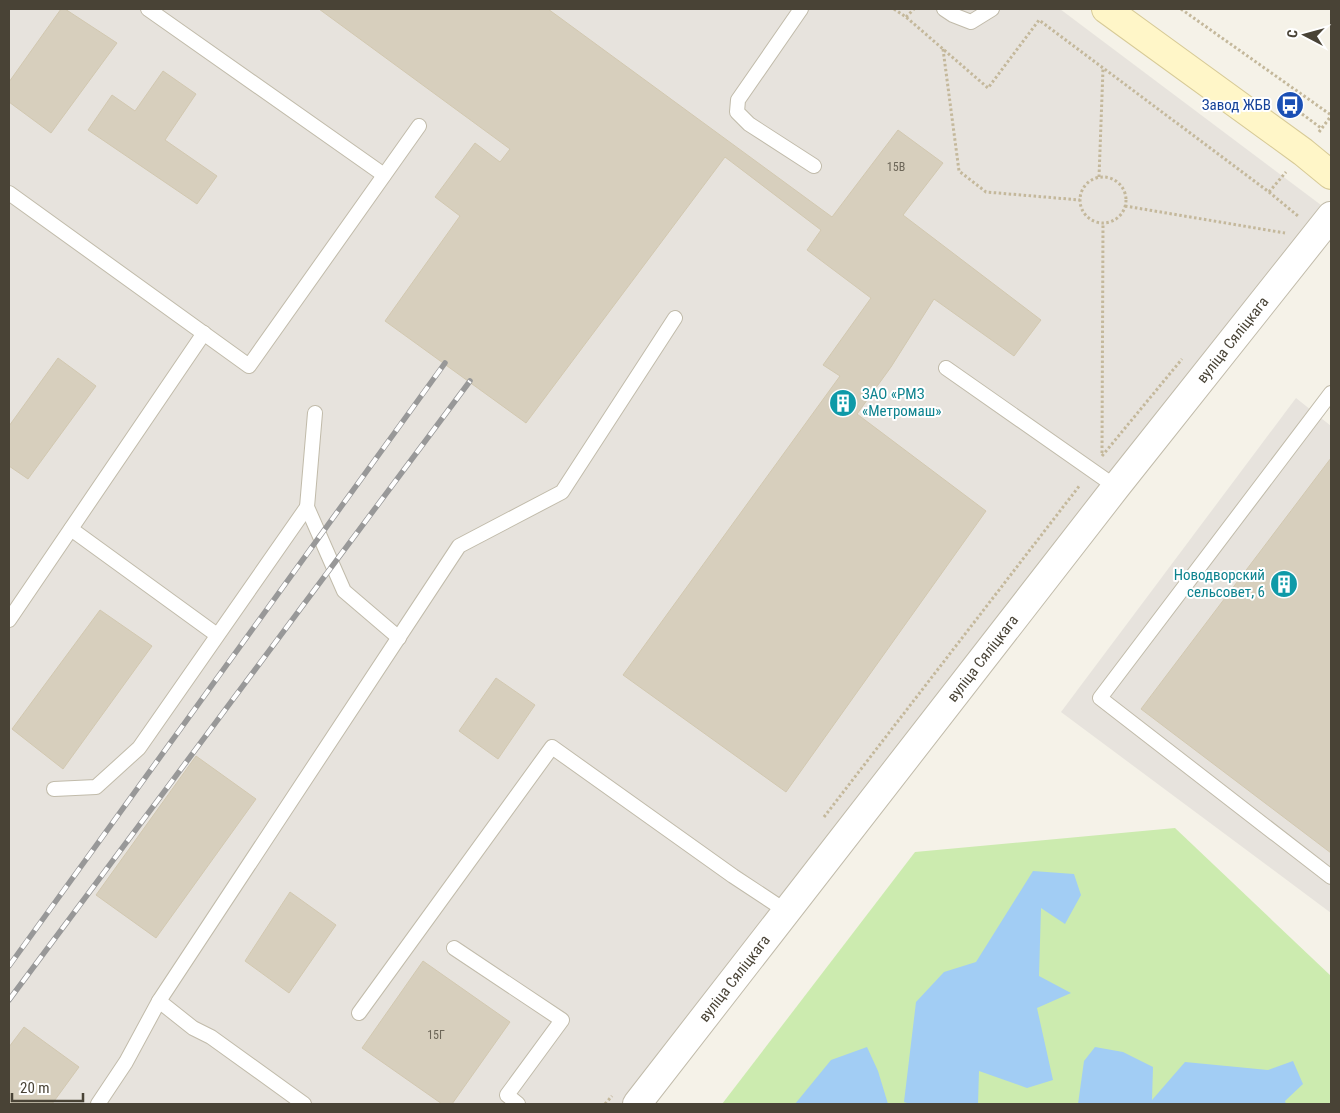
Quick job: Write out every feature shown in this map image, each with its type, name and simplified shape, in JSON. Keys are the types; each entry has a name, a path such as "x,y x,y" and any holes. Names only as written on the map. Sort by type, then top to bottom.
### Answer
{"main road":[{"path":"1106,9 1295,146 1331,175"}],"street":[{"name":"вуліца Сяліцкага","path":"638,1104 1116,487 1325,224"}],"lane":[{"path":"148,9 384,175"},
{"path":"801,9 738,100 737,112 749,124 814,166"},
{"path":"944,9 953,15 971,22 992,9"},
{"path":"9,193 249,366 419,126"},
{"path":"98,1104 126,1062 159,1001 459,546 562,492 675,318"},
{"path":"9,620 204,334"},
{"path":"946,368 1116,487"},
{"path":"1331,393 1100,698 1331,877"},
{"path":"315,413 307,507 344,591 399,638"},
{"path":"54,789 96,787 139,748 307,507"},
{"path":"71,528 217,636"},
{"path":"359,1013 552,747 733,876 786,911"},
{"path":"454,948 562,1020 507,1095 518,1104"},
{"path":"159,1001 193,1028 211,1037 304,1104"}],"path":[{"path":"894,9 906,17 988,88 1039,20 1269,192 1325,224"},
{"path":"906,17 914,9"},
{"path":"1181,9 1331,115"},
{"path":"943,49 959,171 986,192 1080,200"},
{"path":"1100,177 1103,68"},
{"path":"1290,105 1321,128"},
{"path":"1100,177 1114,180 1120,185 1124,192 1125,206 1122,213 1116,218 1103,223 1096,222 1084,213 1080,200 1085,185 1100,177"},
{"path":"1125,206 1286,233"},
{"path":"1102,457 1103,223"}],"shaded area":[{"path":"9,9 1060,9 1321,205 628,1104 9,1104"},
{"path":"1296,398 1331,426 1331,913 1061,712"}],"green space":[{"path":"1175,828 1331,976 1331,1104 722,1104 915,852"}],"water":[{"path":"1033,871 1074,874 1081,895 1065,924 1041,908 1039,976 1071,993 1037,1008 1053,1080 1027,1088 979,1071 978,1104 910,1104 904,1102 916,1002 944,972 976,962"},
{"path":"867,1047 878,1071 888,1104 795,1104 831,1060"},
{"path":"1095,1047 1123,1052 1153,1067 1152,1100 1185,1062 1268,1070 1293,1061 1303,1084 1285,1101 1286,1104 1078,1104 1084,1061"}],"building":[{"path":"61,9 65,9 117,43 51,133 9,102 9,82"},
{"name":"ЗАО «РМЗ «Метромаш»","path":"319,9 548,9 832,217 898,130 943,163 903,215 1041,320 1014,356 934,299 891,367 857,414 986,511 786,792 623,675 840,376 823,365 871,298 807,250 821,230 725,157 526,423 385,321 460,216 435,197 475,143 500,162 510,149"},
{"path":"163,71 196,94 165,140 217,176 197,204 88,130 112,95 135,111"},
{"path":"58,358 96,386 28,479 9,466 9,426"},
{"name":"Новодворский сельсовет, 6","path":"1331,458 1331,853 1141,709"},
{"path":"100,610 152,646 63,769 12,729"},
{"path":"496,678 535,705 498,759 459,731"},
{"path":"196,756 256,799 156,938 96,895"},
{"path":"290,892 336,925 289,993 245,961"},
{"path":"423,961 510,1022 452,1104 442,1104 362,1048"},
{"path":"24,1027 79,1067 52,1104 9,1104 9,1047"}],"railway":[{"path":"9,966 445,363"},
{"path":"9,1000 470,381"}],"place":[{"name":"Завод ЖБВ","path":"1290,105"},
{"name":"ЗАО «РМЗ «Метромаш»","path":"843,403"},
{"name":"Новодворский сельсовет, 6","path":"1284,584"}]}
